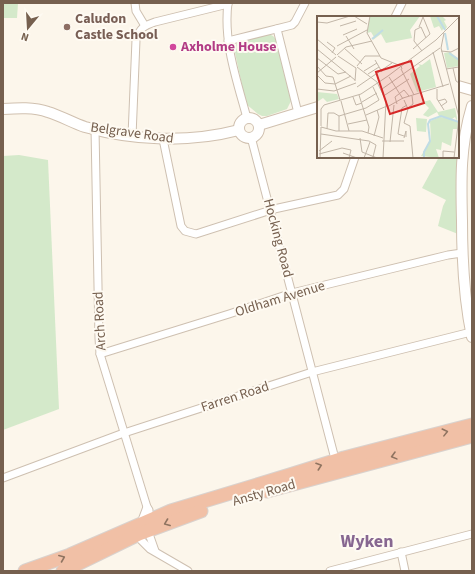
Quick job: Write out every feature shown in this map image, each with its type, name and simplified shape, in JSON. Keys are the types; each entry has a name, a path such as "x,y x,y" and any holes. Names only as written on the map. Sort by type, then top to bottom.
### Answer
{"highway":[{"name":"Ansty Road","path":"25,571 70,555 145,523 205,510 336,462 472,425"},
{"name":"Ansty Road","path":"336,462 472,436"},
{"name":"Ansty Road","path":"63,571 145,523"}],"street":[{"path":"135,3 136,11 145,26"},
{"path":"228,41 294,24 305,3"},
{"path":"396,16 402,3"},
{"path":"132,136 136,40 139,31 145,26 228,4 226,23 228,41 247,118"},
{"path":"277,29 298,113"},
{"path":"459,86 472,90"},
{"path":"472,106 466,128 461,170 462,253 472,335"},
{"path":"259,125 317,107"},
{"name":"Belgrave Road","path":"3,108 26,108 41,110 79,125 132,136 197,138 239,130"},
{"path":"247,118 256,120 259,125 258,132 251,137 243,135 239,130 241,123 247,118"},
{"name":"Arch Road","path":"94,129 100,354 125,433 145,523"},
{"name":"Hocking Road","path":"251,137 336,462"},
{"path":"163,138 181,226 185,231 196,234 270,210 338,195 342,193 355,158"},
{"name":"Oldham Avenue","path":"100,354 292,293 448,255 462,253"},
{"name":"Farren Road","path":"3,478 125,433 312,372 472,335"},
{"path":"145,523 142,542 150,549 188,571"},
{"path":"330,571 472,534"},
{"path":"400,552 404,571"}],"green space":[{"path":"3,3 18,3 17,18 3,18"},
{"path":"269,34 276,39 291,101 287,109 267,116 262,116 246,104 234,48 236,44 249,38"},
{"path":"459,130 461,131 458,234 438,226 446,200 422,188 438,158 459,158"},
{"path":"19,155 48,160 59,409 3,430 3,156"}],"place":[{"name":"Caludon Castle School","path":"67,27"},
{"name":"Axholme House","path":"173,47"}],"district":[{"name":"Wyken","path":"367,541"}]}
